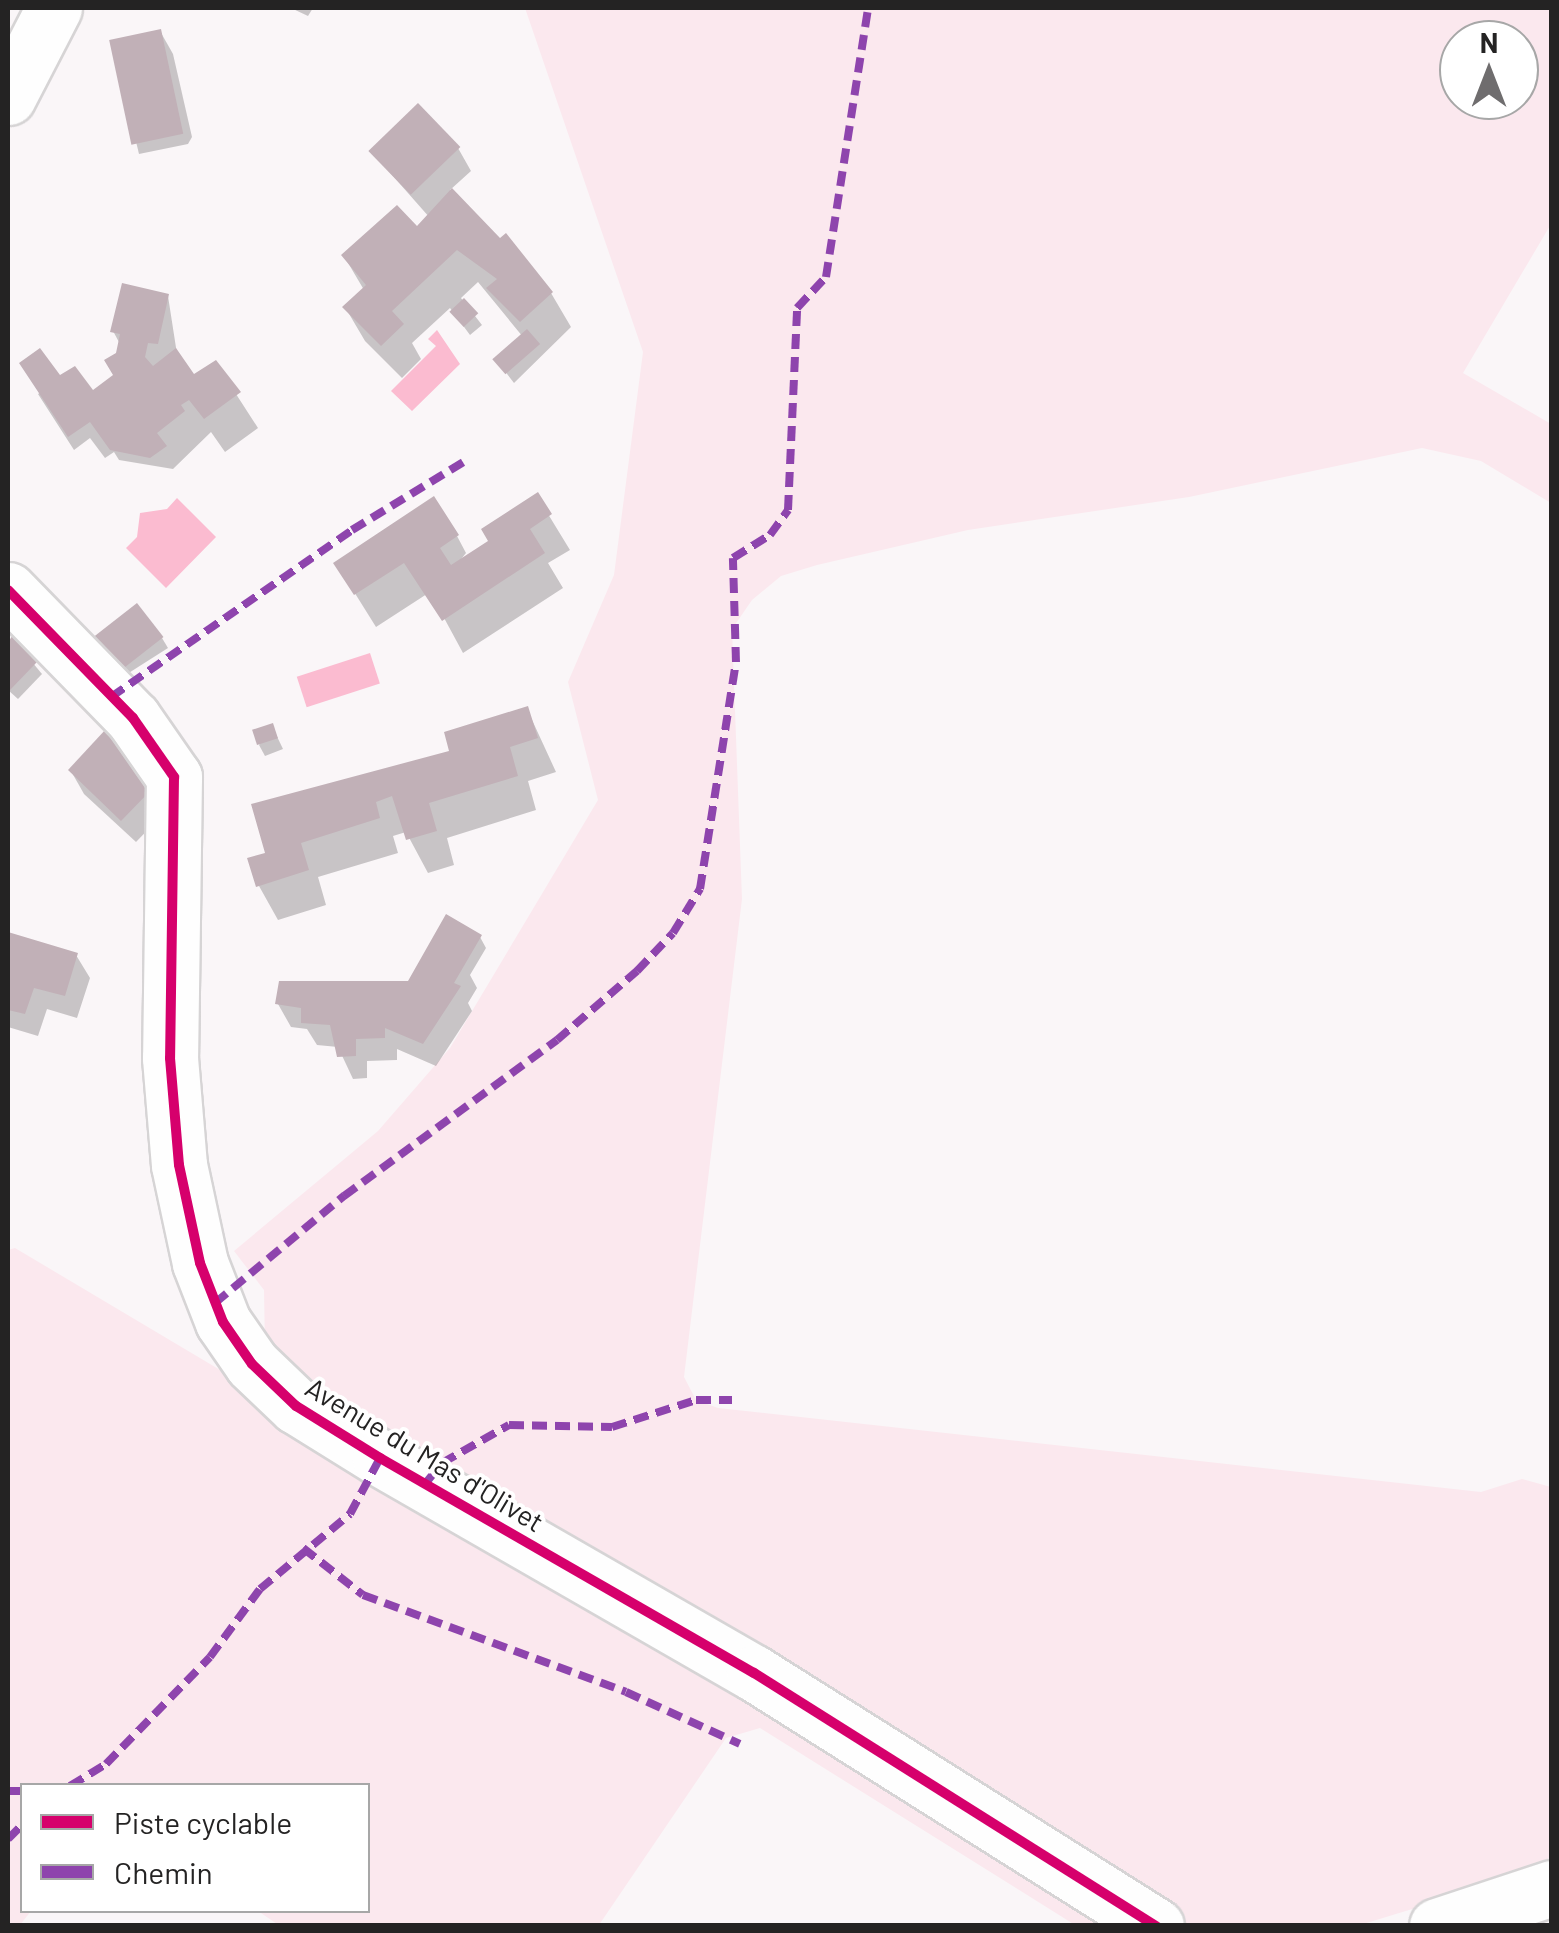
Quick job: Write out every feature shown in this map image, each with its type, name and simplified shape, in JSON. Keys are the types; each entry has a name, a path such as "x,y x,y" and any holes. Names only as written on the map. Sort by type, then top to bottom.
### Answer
{"street":[{"path":"8,97 54,8"},
{"name":"Avenue du Mas d'Olivet","path":"8,590 133,718 174,777 170,1058 179,1165 200,1263 223,1322 252,1364 296,1406 754,1673 1156,1926"},
{"path":"1438,1926 1552,1888"}],"shaded area":[{"path":"525,8 1551,8 1551,224 1463,373 1551,424 1551,503 1481,461 1422,448 1189,497 968,530 817,565 781,576 752,600 732,629 742,899 684,1377 696,1400 718,1408 1481,1492 1522,1479 1551,1487 1551,1857 1507,1880 1360,1925 1176,1925 410,1463 265,1348 264,1290 234,1251 378,1131 450,1048 598,800 568,682 614,575 643,352"},
{"path":"437,330 460,364 412,411 391,391 436,346 428,339"},
{"path":"177,498 216,537 166,588 126,548 137,537 140,513 167,509"},
{"path":"370,653 380,683 307,707 297,677"},
{"path":"15,1248 242,1383 1134,1925 1075,1925 760,1728 726,1738 599,1925 280,1926 261,1913 370,1913 370,1783 20,1783 20,1913 29,1913 20,1925 8,1925 8,1250"}],"building":[{"path":"161,29 183,134 131,145 109,40"},
{"path":"418,103 460,147 411,195 368,151"},
{"path":"452,188 500,238 506,233 553,292 520,322 486,288 497,279 457,250 392,311 404,324 381,346 342,307 366,285 341,255 397,205 417,226"},
{"path":"122,283 169,294 158,344 148,343 145,357 153,366 176,348 194,374 216,360 241,392 204,419 189,400 181,405 185,411 157,433 167,446 150,458 110,450 90,422 68,437 19,363 40,348 60,375 75,366 93,390 113,375 104,360 116,353 120,334 110,332"},
{"path":"464,298 478,313 464,327 449,312"},
{"path":"527,329 540,344 505,374 492,359"},
{"path":"538,492 552,514 530,529 545,553 442,621 404,563 354,595 333,563 434,496 459,535 440,548 451,565 488,541 481,529"},
{"path":"137,603 163,637 121,670 94,636"},
{"path":"13,635 37,662 10,690 8,642"},
{"path":"528,706 538,738 510,747 518,776 429,803 437,831 406,840 392,796 376,802 380,818 301,843 309,870 256,887 247,858 265,853 251,804 449,751 444,732"},
{"path":"273,723 278,738 257,745 252,730"},
{"path":"106,729 142,759 154,787 121,821 68,770"},
{"path":"446,914 482,935 454,983 461,986 423,1044 385,1028 385,1038 356,1039 356,1056 337,1057 330,1025 301,1023 301,1008 275,1004 279,981 408,981"},
{"path":"8,932 78,953 65,996 34,988 25,1014 8,1010"}],"marked path":[{"path":"215,1303 344,1196 557,1040 637,971 673,933 700,889 736,662 733,558 770,535 788,510 797,308 826,277 868,8"},
{"path":"111,697 352,530 465,461"},
{"path":"425,1484 442,1463 509,1425 612,1427 696,1400 732,1400"},
{"path":"75,1783 106,1764 210,1657 260,1589 350,1514 380,1458"},
{"path":"303,1548 363,1595 626,1692 740,1744"},
{"path":"8,1791 20,1791"},
{"path":"8,1839 20,1827"}],"cycle path":[{"path":"8,590 133,718 174,777 170,1058 179,1165 200,1263 223,1322 252,1364 296,1406 754,1673 1156,1926"}]}
